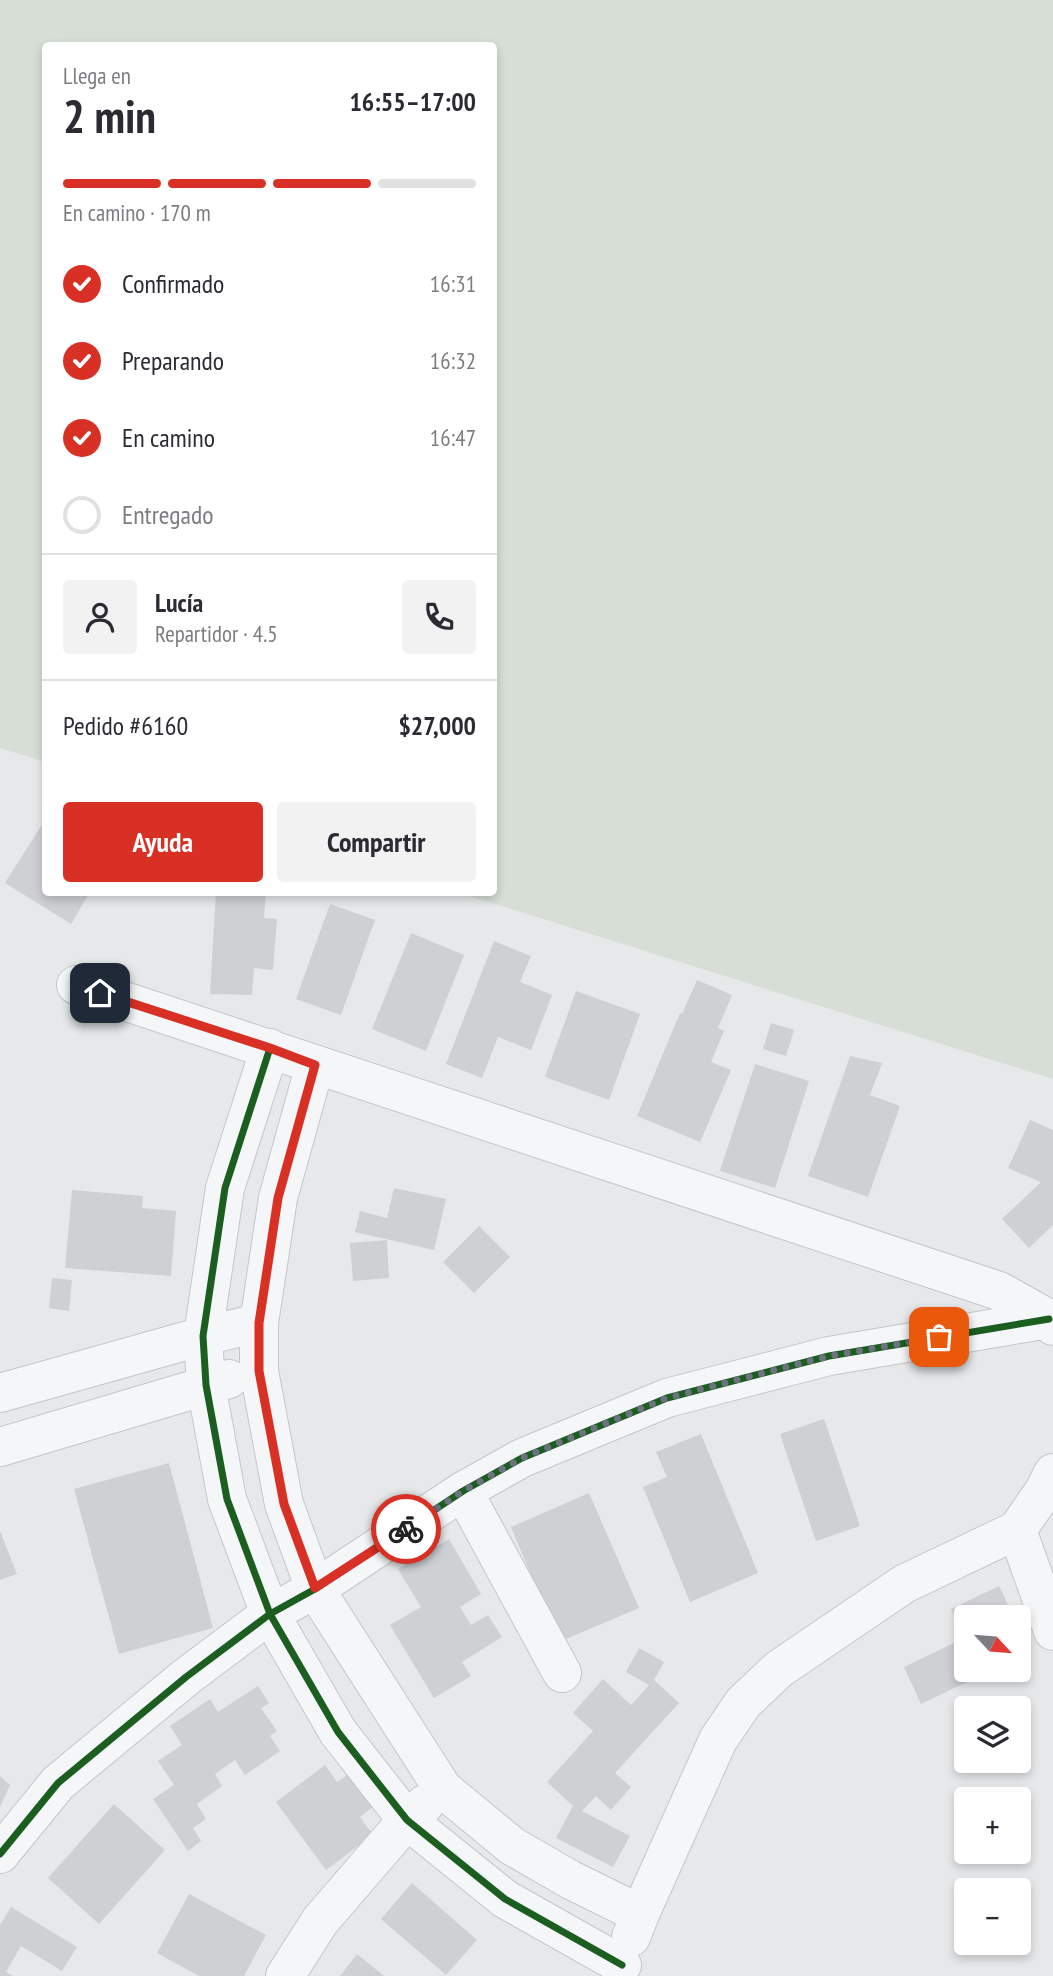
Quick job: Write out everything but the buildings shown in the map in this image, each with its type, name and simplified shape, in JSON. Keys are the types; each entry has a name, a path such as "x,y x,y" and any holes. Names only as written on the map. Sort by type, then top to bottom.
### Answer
{"street":[{"path":"76,985 999,1291 1051,1322"},
{"path":"270,1048 225,1188 203,1336 206,1385 227,1499 270,1614 338,1732 407,1820 505,1899 619,1970 640,1914 718,1740 743,1703 779,1669 904,1584 1017,1530 1053,1474"},
{"path":"315,1065 278,1198 259,1323 259,1371 284,1504 315,1588 443,1789 512,1846 571,1880 640,1914"},
{"path":"0,1854 58,1783 186,1677 270,1614 315,1588 463,1491 522,1458 667,1398 829,1356 1051,1322"},
{"path":"0,1393 259,1323"},
{"path":"0,1447 259,1371"},
{"path":"463,1491 562,1673"},
{"path":"1017,1530 1053,1631"},
{"path":"285,1976 320,1921 407,1820 443,1789"}],"shaded area":[{"path":"0,0 1053,0 1053,1079 470,896 497,896 497,42 42,42 42,761 0,748"}],"cycle path":[{"path":"270,1048 225,1188 203,1336 206,1385 227,1499 270,1614 338,1732 407,1820 505,1899 622,1965"},
{"path":"0,1854 58,1783 186,1677 270,1614 315,1589 463,1491 522,1458 667,1398 829,1356 1049,1319"}],"way so far":[{"path":"406,1529 463,1491 522,1458 667,1398 829,1356 939,1337"}],"route":[{"path":"100,993 315,1065 278,1198 259,1323 259,1371 284,1504 315,1588 406,1529"}]}
